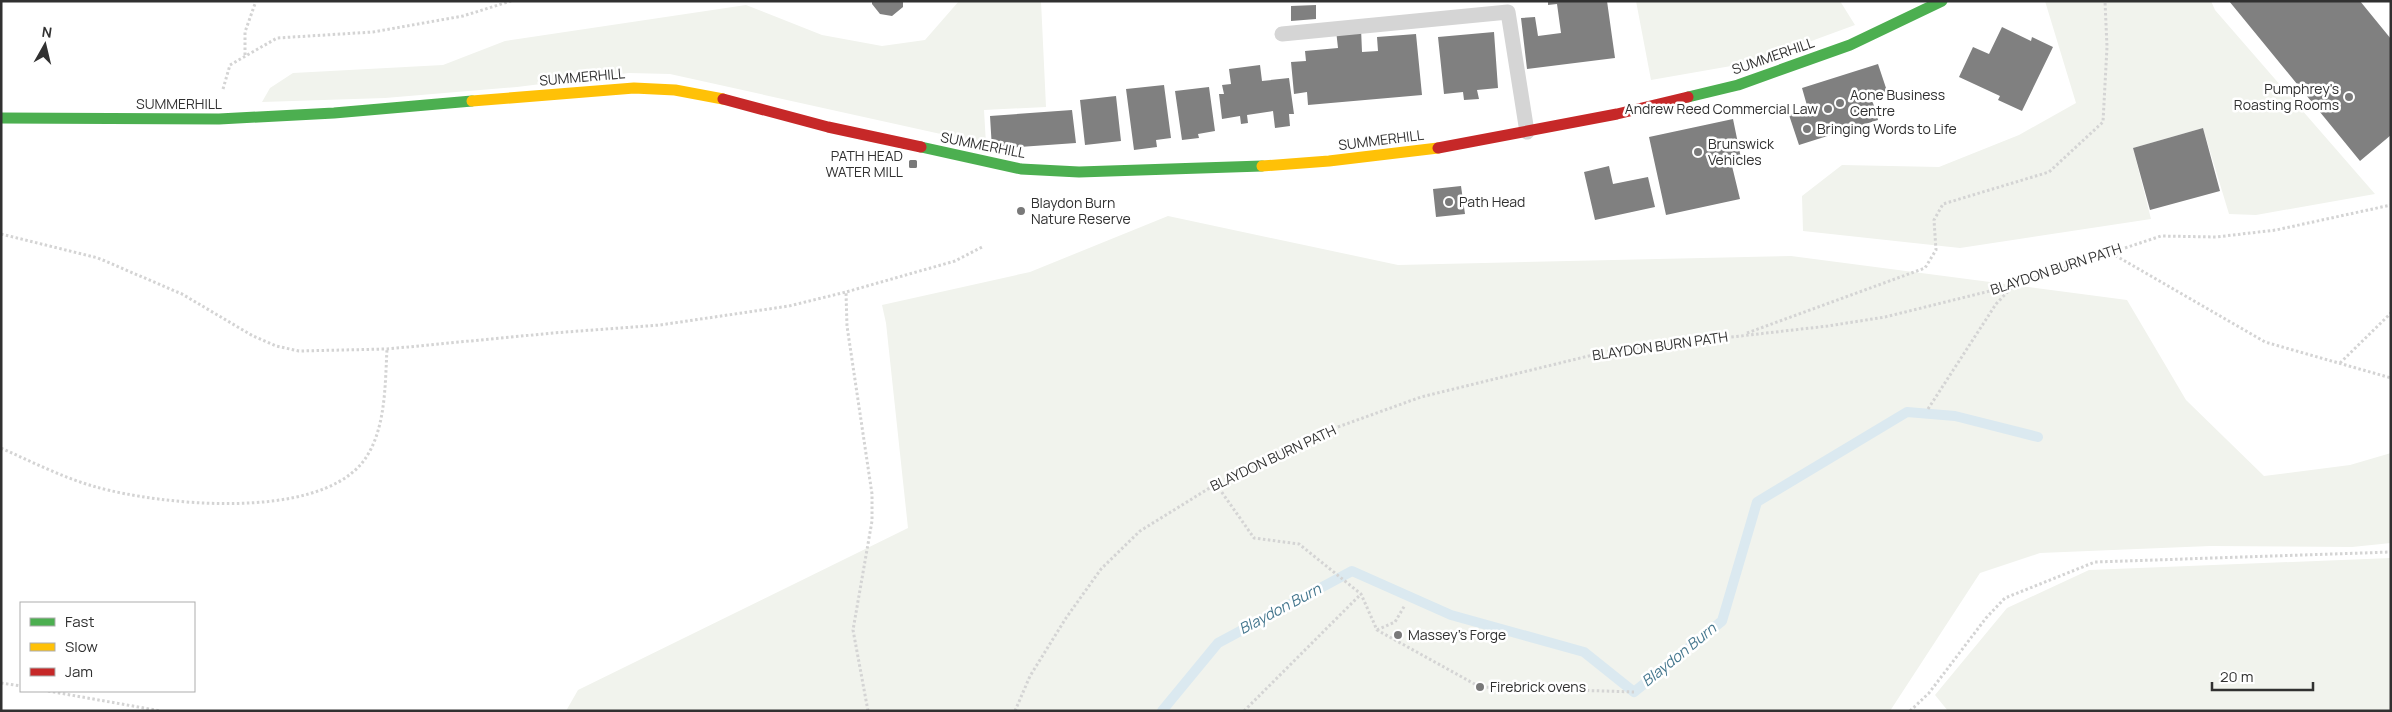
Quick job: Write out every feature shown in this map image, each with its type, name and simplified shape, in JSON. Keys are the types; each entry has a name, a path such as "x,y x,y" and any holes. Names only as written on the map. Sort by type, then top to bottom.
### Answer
{"street":[{"name":"SUMMERHILL","path":"1,118 219,119 334,113 634,88 675,90 736,102 828,127 1021,169 1079,172 1227,169 1329,161 1427,150 1617,114 1738,85 1850,45 1942,1"}],"lane":[{"path":"1282,34 1508,12 1528,132"}],"path":[{"path":"245,55 245,32 256,1"},
{"path":"219,119 223,85 230,65 277,38 373,32 463,16 511,1"},
{"path":"1741,335 1925,268 1936,250 1934,220 1943,204 2049,172 2102,122 2107,47 2105,1"},
{"name":"BLAYDON BURN PATH","path":"1015,711 1030,676 1066,618 1101,569 1140,531 1216,484 1279,452 1335,428 1421,397 1609,351 1828,326 1885,317 2014,285 2161,236 2216,237 2276,230 2391,205"},
{"path":"1,234 98,258 182,294 253,336 276,346 299,351 325,352 387,349 544,333 660,325 789,306 955,262 984,246"},
{"path":"2110,253 2265,342 2391,378"},
{"path":"1928,409 1996,304 2014,285"},
{"path":"846,292 847,326 872,494 872,521 853,630 868,711"},
{"path":"2340,363 2391,313"},
{"path":"1,448 94,486 135,496 188,501 253,502 304,496 332,486 351,474 368,453 379,425 385,389 387,349"},
{"path":"1216,484 1254,538 1299,544 1360,594 1377,630 1480,687 1634,692"},
{"path":"1910,711 1929,693 1986,618 2005,598 2095,562 2391,552"},
{"path":"1244,711 1360,594"},
{"path":"1377,630 1395,622 1405,605"},
{"path":"1,682 20,686"},
{"path":"54,692 161,711"}],"shaded area":[{"path":"959,1 1041,1 1046,107 984,110 986,144 670,74 629,73 517,87 385,98 262,102 270,88 293,73 443,65 505,41 746,5 822,35 882,46 925,40"},
{"path":"1636,1 1840,1 1855,25 1754,62 1651,80"},
{"path":"2045,1 2211,1 2215,10 2375,194 2256,215 2229,214 2203,128 2133,148 2151,219 1960,248 1803,231 1802,196 1842,165 1939,167 2019,135 2076,103"},
{"path":"1168,216 1398,265 1791,256 2127,300 2186,400 2264,476 2350,465 2391,453 2391,543 2352,547 2210,546 2040,553 1980,573 1890,711 566,711 578,690 908,528 886,323 882,305 1030,272"},
{"path":"2391,558 2391,711 1948,711 1935,695 2007,608 2089,570"}],"building":[{"path":"872,1 903,1 903,7 892,16 880,14 872,4"},
{"path":"1548,1 1607,1 1615,58 1527,69 1521,18 1535,17 1538,36 1561,33 1557,4 1548,5"},
{"name":"Pumphrey's Roasting Rooms","path":"2229,1 2360,1 2391,39 2391,135 2360,161"},
{"path":"1316,5 1316,19 1291,21 1291,6"},
{"path":"2002,27 2031,41 2032,37 2053,47 2022,111 1998,100 2000,96 1959,77 1973,47 1989,54"},
{"path":"1361,28 1362,52 1378,51 1377,37 1416,34 1422,95 1308,105 1307,92 1294,94 1291,62 1306,61 1305,51 1338,48 1336,30"},
{"path":"1494,32 1498,88 1477,90 1479,99 1464,100 1463,92 1444,94 1438,37"},
{"name":"Aone Business Centre","path":"1878,64 1887,91 1871,96 1878,120 1799,145 1789,115 1808,109 1802,88"},
{"path":"1260,65 1262,81 1289,78 1294,114 1289,114 1290,126 1275,128 1273,111 1247,115 1248,123 1241,124 1240,116 1222,119 1219,94 1224,94 1222,85 1231,84 1229,69"},
{"path":"1164,85 1171,138 1156,140 1157,147 1134,150 1126,89"},
{"path":"1209,87 1215,131 1198,134 1199,138 1182,140 1175,91"},
{"path":"1116,96 1121,141 1085,145 1080,100"},
{"path":"1072,110 1076,143 992,149 990,116"},
{"path":"1733,119 1742,163 1732,166 1740,199 1666,215 1649,137"},
{"path":"2203,128 2220,191 2150,210 2133,148"},
{"path":"1609,166 1613,184 1648,177 1655,207 1595,220 1584,172"},
{"name":"Path Head","path":"1461,186 1465,214 1436,217 1433,189"}],"waterway":[{"name":"Blaydon Burn","path":"1162,711 1218,643 1352,571 1451,615 1584,652 1634,692 1722,621 1757,502 1907,412 1955,416 2038,437"}],"traffic: fast":[{"path":"1688,97 1738,85 1850,45 1942,1"},
{"path":"1,118 219,119 334,113 472,101"},
{"path":"921,147 1021,169 1079,172 1262,166"}],"traffic: slow":[{"path":"472,101 634,88 675,90 723,99"},
{"path":"1262,166 1329,161 1438,148"}],"traffic: jam":[{"path":"1438,148 1617,114 1688,97"},
{"path":"723,99 828,127 921,147"}],"place":[{"name":"Pumphrey's Roasting Rooms","path":"2349,97"},
{"name":"Aone Business Centre","path":"1840,103"},
{"name":"Andrew Reed Commercial Law","path":"1828,109"},
{"name":"Bringing Words to Life","path":"1807,129"},
{"name":"Brunswick Vehicles","path":"1698,152"},
{"name":"PATH HEAD WATER MILL","path":"913,164"},
{"name":"Path Head","path":"1449,202"},
{"name":"Blaydon Burn Nature Reserve","path":"1021,211"},
{"name":"Massey's Forge","path":"1398,635"},
{"name":"Firebrick ovens","path":"1480,687"}]}
